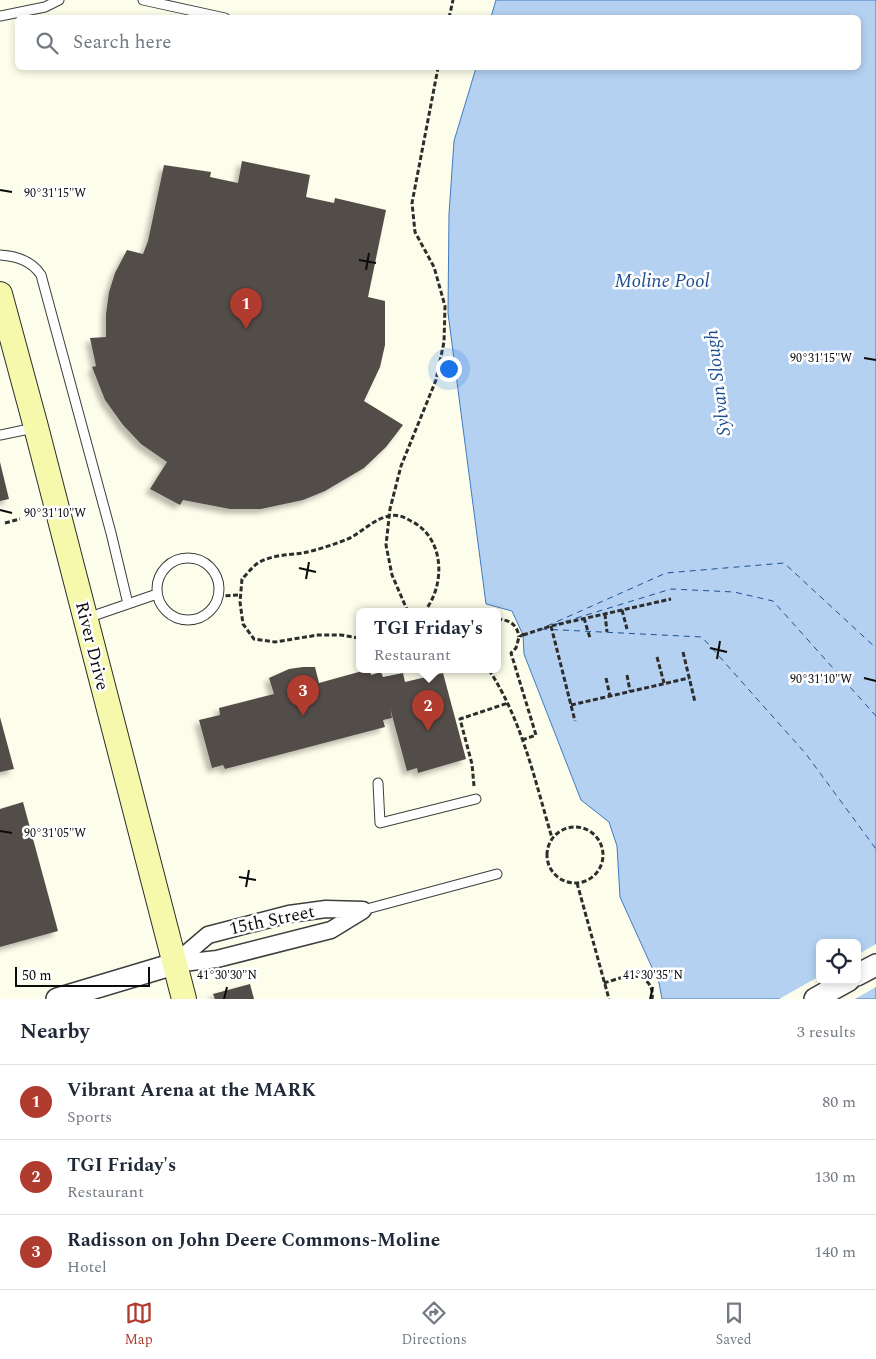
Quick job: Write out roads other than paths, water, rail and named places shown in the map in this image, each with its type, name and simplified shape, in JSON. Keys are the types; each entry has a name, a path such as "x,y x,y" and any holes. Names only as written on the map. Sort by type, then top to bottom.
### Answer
{"main road":[{"name":"River Drive","path":"0,294 184,999"}],"street":[{"name":"15th Street","path":"174,964 208,935 289,914 326,909 363,910"},
{"name":"15th Street","path":"57,999 174,964 216,959 331,930 363,910"},
{"path":"861,973 876,965"},
{"path":"815,999 841,984"}],"lane":[{"path":"0,16 45,7 59,0"},
{"path":"143,0 211,15"},
{"path":"0,255 21,259 36,268 40,275 111,533 128,604"},
{"path":"0,435 36,427"},
{"path":"182,558 193,558 203,561 212,568 218,579 218,596 214,606 207,614 197,618 183,619 173,616 164,609 158,594 158,583 161,573 168,565 182,558"},
{"path":"85,618 158,594"},
{"path":"378,783 380,822 476,799"},
{"path":"363,910 497,874"}],"water":[{"name":"Moline Pool","path":"496,0 876,0 876,999 662,999 659,983 620,897 617,846 609,822 581,800 524,654 523,635 512,611 486,604 448,313 449,214 454,141 475,70 861,70 861,15 492,15"}],"place":[{"name":"Vibrant Arena at the MARK","path":"246,329"},
{"name":"Radisson on John Deere Commons-Moline","path":"303,716"},
{"name":"TGI Friday's","path":"428,731"}],"water label":[{"name":"Sylvan Slough","path":"718,383"}]}
